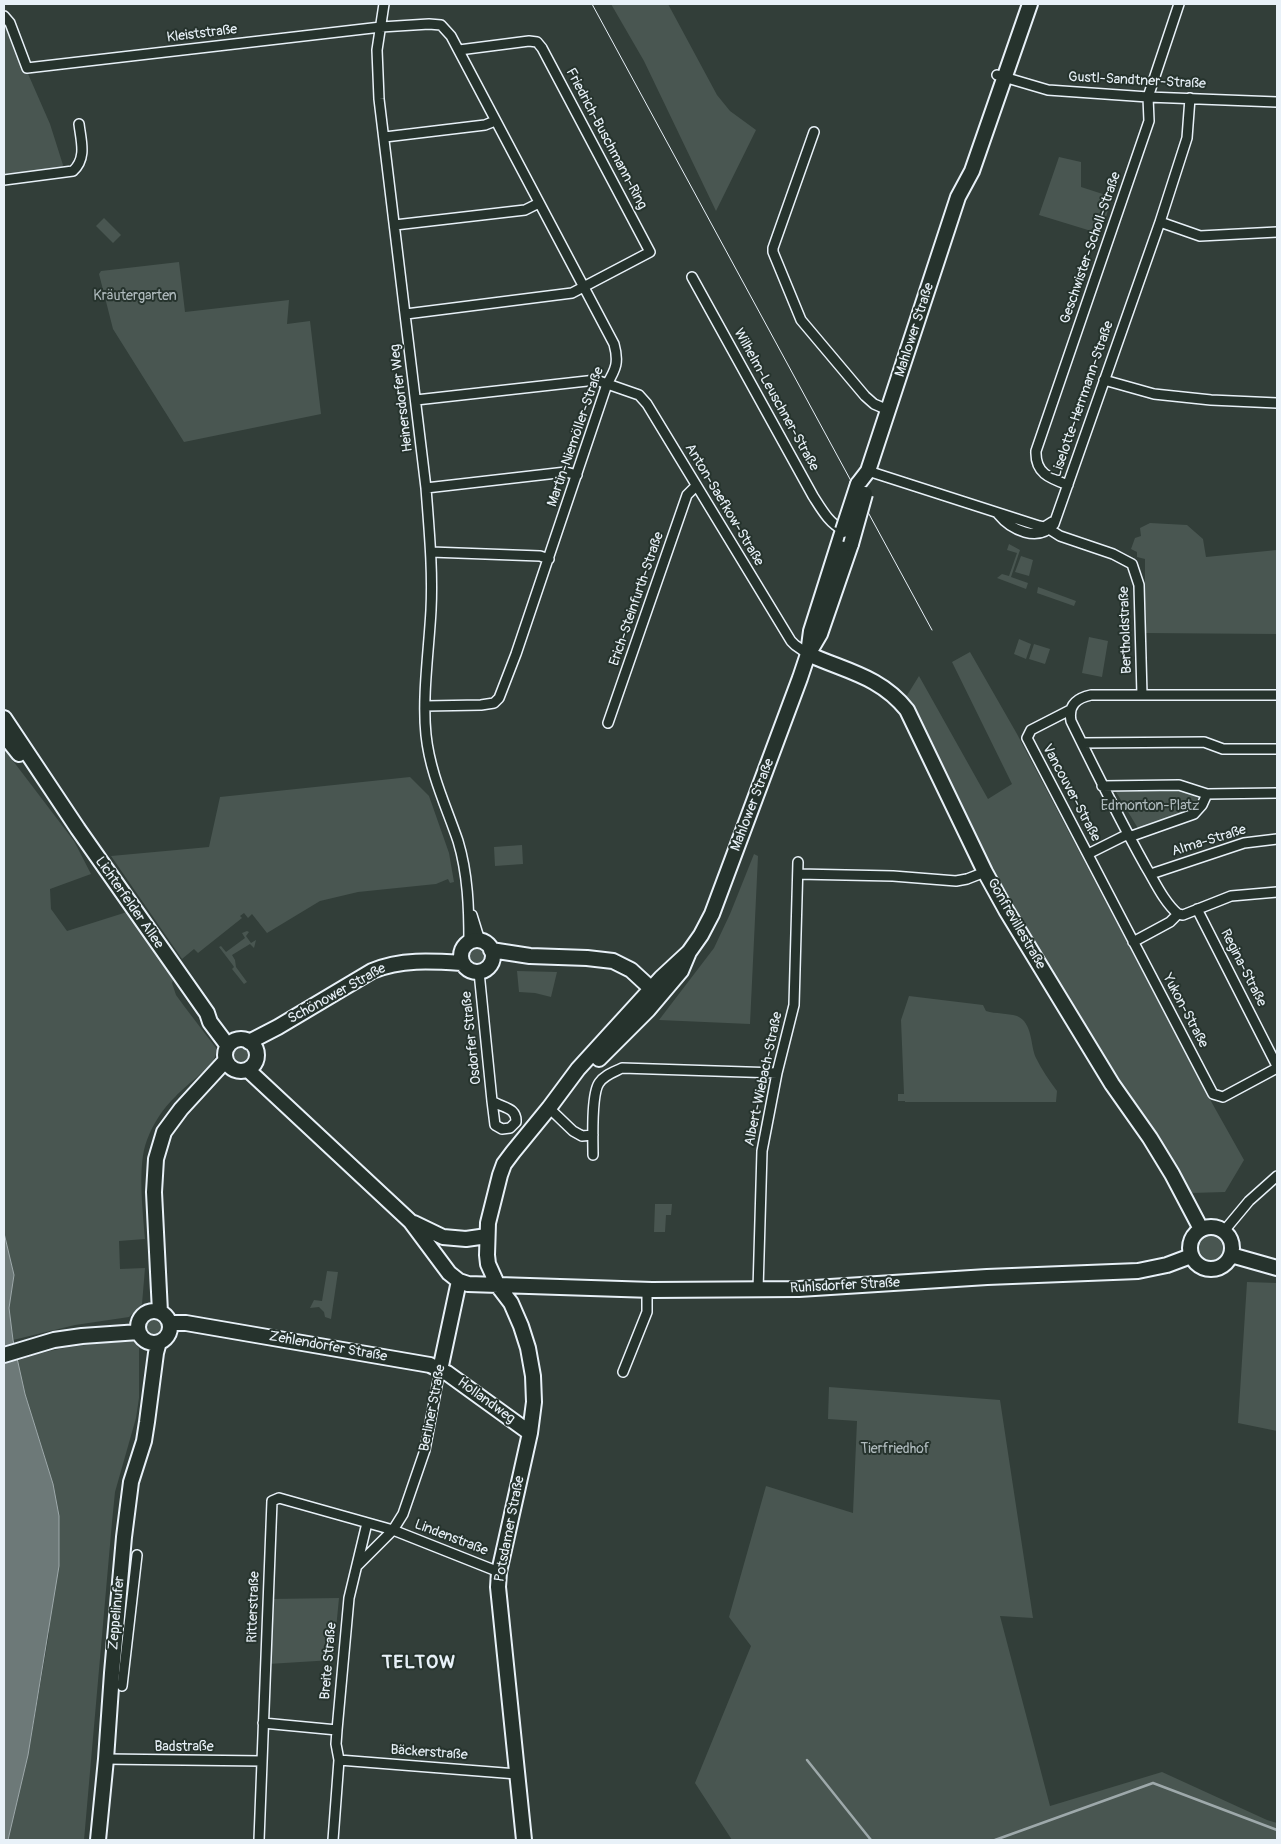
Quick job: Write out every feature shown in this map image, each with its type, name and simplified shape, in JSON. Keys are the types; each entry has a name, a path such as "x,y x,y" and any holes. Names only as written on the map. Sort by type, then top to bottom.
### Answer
{"main road":[{"name":"Mahlower Straße","path":"1001,76 1015,22 1023,4"},
{"name":"Mahlower Straße","path":"808,654 811,631 844,530 862,489 870,481 868,471 962,188 966,165 1030,4"},
{"name":"Mahlower Straße","path":"498,1286 488,1264 487,1236 490,1212 504,1164 578,1069 656,992 701,935 712,914 808,654 820,634 850,544 862,489"},
{"name":"Gonfrevillestraße","path":"808,654 877,682 904,706 912,718 985,872 1006,910 1107,1076 1150,1138 1172,1174 1201,1230"},
{"name":"Lichterfelder Allee","path":"4,718 53,792 207,1013 215,1017 231,1043"},
{"name":"Lichterfelder Allee","path":"4,735 53,792"},
{"path":"476,951 487,968 479,972 469,970 476,951"},
{"name":"Schönower Straße","path":"252,1056 278,1027 372,971 399,962 427,961 476,951 530,956 604,959 631,970 656,992"},
{"path":"252,1056 243,1071 230,1065 225,1055 231,1043 242,1040 252,1056 269,1091 411,1222 440,1263 459,1281"},
{"path":"155,1311 157,1253 154,1182 158,1148 172,1120 196,1094 230,1065"},
{"path":"411,1222 443,1238 466,1239 487,1236"},
{"path":"1208,1227 1224,1231 1231,1242 1232,1255 1223,1266 1214,1270 1200,1267 1191,1256 1192,1238 1208,1227"},
{"path":"1232,1255 1277,1268"},
{"name":"Ruhlsdorfer Straße","path":"459,1281 468,1284 498,1286 647,1290 799,1289 1007,1276 1138,1271 1167,1265 1191,1256"},
{"name":"Berliner Straße","path":"440,1370 459,1281"},
{"name":"Potsdamer Straße","path":"498,1286 511,1303 528,1348 533,1376 534,1402 530,1433 499,1572 499,1603 524,1840"},
{"path":"155,1311 164,1314 154,1332 143,1315 155,1311"},
{"name":"Zehlendorfer Straße","path":"4,1355 54,1340 82,1336 215,1329 430,1365 440,1370"},
{"name":"Zeppelinufer","path":"98,1840 121,1559 129,1495 136,1464 144,1441 152,1388 154,1332"},
{"name":"Hollandweg","path":"440,1370 530,1433"}],"street":[{"name":"Heinersdorfer Weg","path":"384,4 377,50 380,99 426,488 431,552 431,607 426,734 438,790 458,841 476,951"},
{"name":"Geschwister-Scholl-Straße","path":"1068,485 1052,479 1040,469 1036,462 1036,451 1149,121 1148,97 1179,4"},
{"name":"Kleiststraße","path":"4,16 10,23 27,68 381,27"},
{"name":"Martin-Niemöller-Straße","path":"381,27 441,25 451,36 582,287 614,344 617,356 613,373 607,384 549,559 499,698 494,703 481,705 426,706"},
{"name":"Friedrich-Buschmann-Ring","path":"459,50 529,41 537,42 542,48 650,252 582,287"},
{"name":"Gustl-Sandtner-Straße","path":"1001,76 1048,90 1148,97 1277,102"},
{"name":"Liselotte-Herrmann-Straße","path":"1049,529 1056,518 1068,485 1160,222 1187,138 1190,98"},
{"path":"384,137 485,125 495,121"},
{"path":"4,180 73,171 79,165 82,156 79,124"},
{"path":"814,132 772,248 773,252 801,320 865,396 874,404 888,410"},
{"path":"395,225 525,210 539,203"},
{"path":"1160,222 1200,236 1277,232"},
{"name":"Wilhelm-Leuschner-Straße","path":"692,277 813,496 828,519 844,530"},
{"path":"406,314 572,293 582,287"},
{"name":"Anton-Saefkow-Straße","path":"416,400 596,380 632,392 643,399 790,641 794,646 808,654"},
{"path":"1104,380 1154,394 1211,400 1277,403"},
{"path":"868,471 1039,526 1044,527 1056,518"},
{"path":"426,488 566,472 577,475"},
{"name":"Erich-Steinfurth-Straße","path":"608,723 687,495 696,486"},
{"path":"998,514 1009,525 1025,532 1042,533 1049,529"},
{"name":"Bertholdstraße","path":"1049,529 1060,536 1114,554 1132,564 1139,585 1142,695"},
{"path":"431,552 540,556 549,559"},
{"name":"Vancouver-Straße","path":"1133,942 1027,738 1031,730 1070,710 1079,698 1091,695 1142,695"},
{"path":"1142,695 1277,695"},
{"path":"1070,710 1070,721 1102,786 1128,836 1172,909 1178,914 1184,915 1197,908 1231,896 1277,892"},
{"path":"1082,743 1204,742 1223,749 1277,749"},
{"path":"1102,786 1179,785 1207,794 1277,793"},
{"path":"1128,836 1194,814 1202,805 1207,794"},
{"name":"Vancouver-Straße","path":"1088,854 1128,836"},
{"name":"Alma-Straße","path":"1150,874 1244,843 1277,839"},
{"name":"Albert-Wiebach-Straße","path":"758,1290 762,1150 777,1073 794,1005 798,862"},
{"path":"798,874 893,876 956,881 967,880 985,872"},
{"name":"Regina-Straße","path":"1197,908 1277,1067"},
{"path":"1133,942 1170,922 1178,914"},
{"name":"Yukon-Straße","path":"1133,942 1213,1094 1223,1097 1277,1067"},
{"name":"Osdorfer Straße","path":"479,972 492,1101"},
{"path":"593,1155 594,1107 598,1084 610,1073 622,1068 777,1073"},
{"path":"549,1108 582,1136 593,1135"},
{"path":"1224,1231 1249,1201 1277,1176"},
{"path":"623,1372 647,1312 647,1290"},
{"name":"Berliner Straße","path":"393,1530 403,1514 425,1450 440,1370"},
{"name":"Ritterstraße","path":"259,1840 272,1501 279,1498 393,1530"},
{"name":"Breite Straße","path":"333,1840 339,1760 336,1744 349,1598 367,1523"},
{"path":"357,1566 393,1530"},
{"name":"Lindenstraße","path":"393,1530 499,1572"},
{"name":"Zeppelinufer","path":"122,1686 137,1555"},
{"path":"263,1723 337,1730"},
{"name":"Badstraße","path":"106,1759 262,1761"},
{"name":"Bäckerstraße","path":"339,1760 517,1774"}],"green space":[{"path":"611,4 668,4 717,95 730,111 756,130 716,211 644,61"},
{"path":"4,19 50,124 63,165 60,171 13,176 4,175"},
{"path":"1059,157 1081,162 1081,187 1112,197 1101,234 1039,215"},
{"path":"104,218 121,235 113,243 96,226"},
{"name":"Kräutergarten","path":"179,262 185,312 289,300 287,324 310,321 321,414 184,442 113,329 99,274 101,271"},
{"path":"1150,523 1187,525 1203,539 1206,557 1277,550 1277,634 1145,633 1145,559 1137,557 1137,552 1131,549 1135,538 1141,536 1140,528"},
{"path":"1009,544 1020,550 1011,577 1028,583 1026,589 997,578 1002,574 1009,576 1017,553 1007,550"},
{"path":"1021,556 1033,560 1029,576 1015,572"},
{"path":"1038,587 1076,601 1074,606 1037,593"},
{"path":"1089,637 1108,641 1102,677 1082,673"},
{"path":"1019,639 1031,644 1026,659 1014,654"},
{"path":"1034,644 1050,649 1045,664 1029,659"},
{"path":"970,652 1017,734 1244,1160 1225,1192 1191,1193 1159,1139 1154,1137 1117,1081 1012,906 906,697 919,676 988,799 1012,784 952,662"},
{"path":"4,749 74,841 91,874 50,889 51,909 67,931 127,912 174,979 172,983 176,995 216,1048 215,1057 212,1062 163,1111 152,1128 144,1150 141,1175 145,1239 119,1241 120,1269 145,1268 142,1304 129,1317 75,1325 13,1340 9,1308 14,1275 4,1233"},
{"path":"410,777 429,796 449,853 454,882 450,883 448,879 436,884 358,892 320,901 267,933 252,914 248,918 244,913 240,916 242,918 198,953 194,949 182,959 111,856 209,847 220,797"},
{"name":"Edmonton-Platz","path":"1180,788 1195,795 1199,800 1199,804 1189,812 1139,830 1116,792 1118,789"},
{"path":"522,845 523,864 495,866 494,847"},
{"path":"754,854 758,856 750,1024 659,1020 714,948"},
{"path":"249,932 246,936 251,943 256,940 254,948 250,944 232,955 236,967 247,982 244,984 232,969 234,967 219,947 221,946 226,952 245,938 242,933"},
{"path":"472,947 480,947 485,952 483,963 472,965 467,960 467,952"},
{"path":"517,971 557,972 551,997 519,992"},
{"path":"909,996 983,1005 986,1011 1013,1015 1022,1019 1028,1029 1036,1058 1057,1091 1056,1102 898,1101 898,1094 904,1094 901,1020"},
{"path":"238,1046 246,1046 251,1051 249,1062 238,1064 233,1059 233,1051"},
{"path":"655,1204 672,1204 671,1215 666,1215 665,1232 654,1232"},
{"path":"1210,1232 1216,1233 1221,1237 1225,1242 1225,1254 1221,1259 1216,1263 1210,1264 1204,1263 1199,1259 1195,1254 1194,1248 1195,1242 1199,1237 1204,1233"},
{"path":"327,1271 338,1272 331,1319 325,1317 324,1312 319,1307 310,1308 314,1300 322,1301"},
{"path":"1247,1282 1277,1283 1277,1431 1238,1423"},
{"path":"151,1318 159,1318 164,1323 162,1334 151,1336 146,1331 146,1323"},
{"path":"133,1341 139,1348 139,1398 136,1418 115,1492 84,1840 8,1840 28,1755 49,1634 53,1484 25,1394 17,1361 60,1349"},
{"name":"Tierfriedhof","path":"829,1387 1000,1400 1033,1618 1000,1616 1050,1806 1162,1772 1277,1823 1277,1840 732,1840 695,1783 751,1646 729,1617 766,1486 853,1513 857,1421 828,1419"},
{"path":"339,1598 333,1660 268,1664 271,1599"}],"shaded area":[{"path":"4,1233 14,1275 9,1308 13,1340 25,1394 53,1484 59,1516 59,1566 28,1755 8,1840 4,1840"}],"waterway":[{"path":"807,1760 871,1840"},
{"path":"995,1840 1153,1783 1277,1830"}],"tram line":[{"path":"592,4 932,630"}],"district":[{"name":"TELTOW","path":"419,1663"}]}
